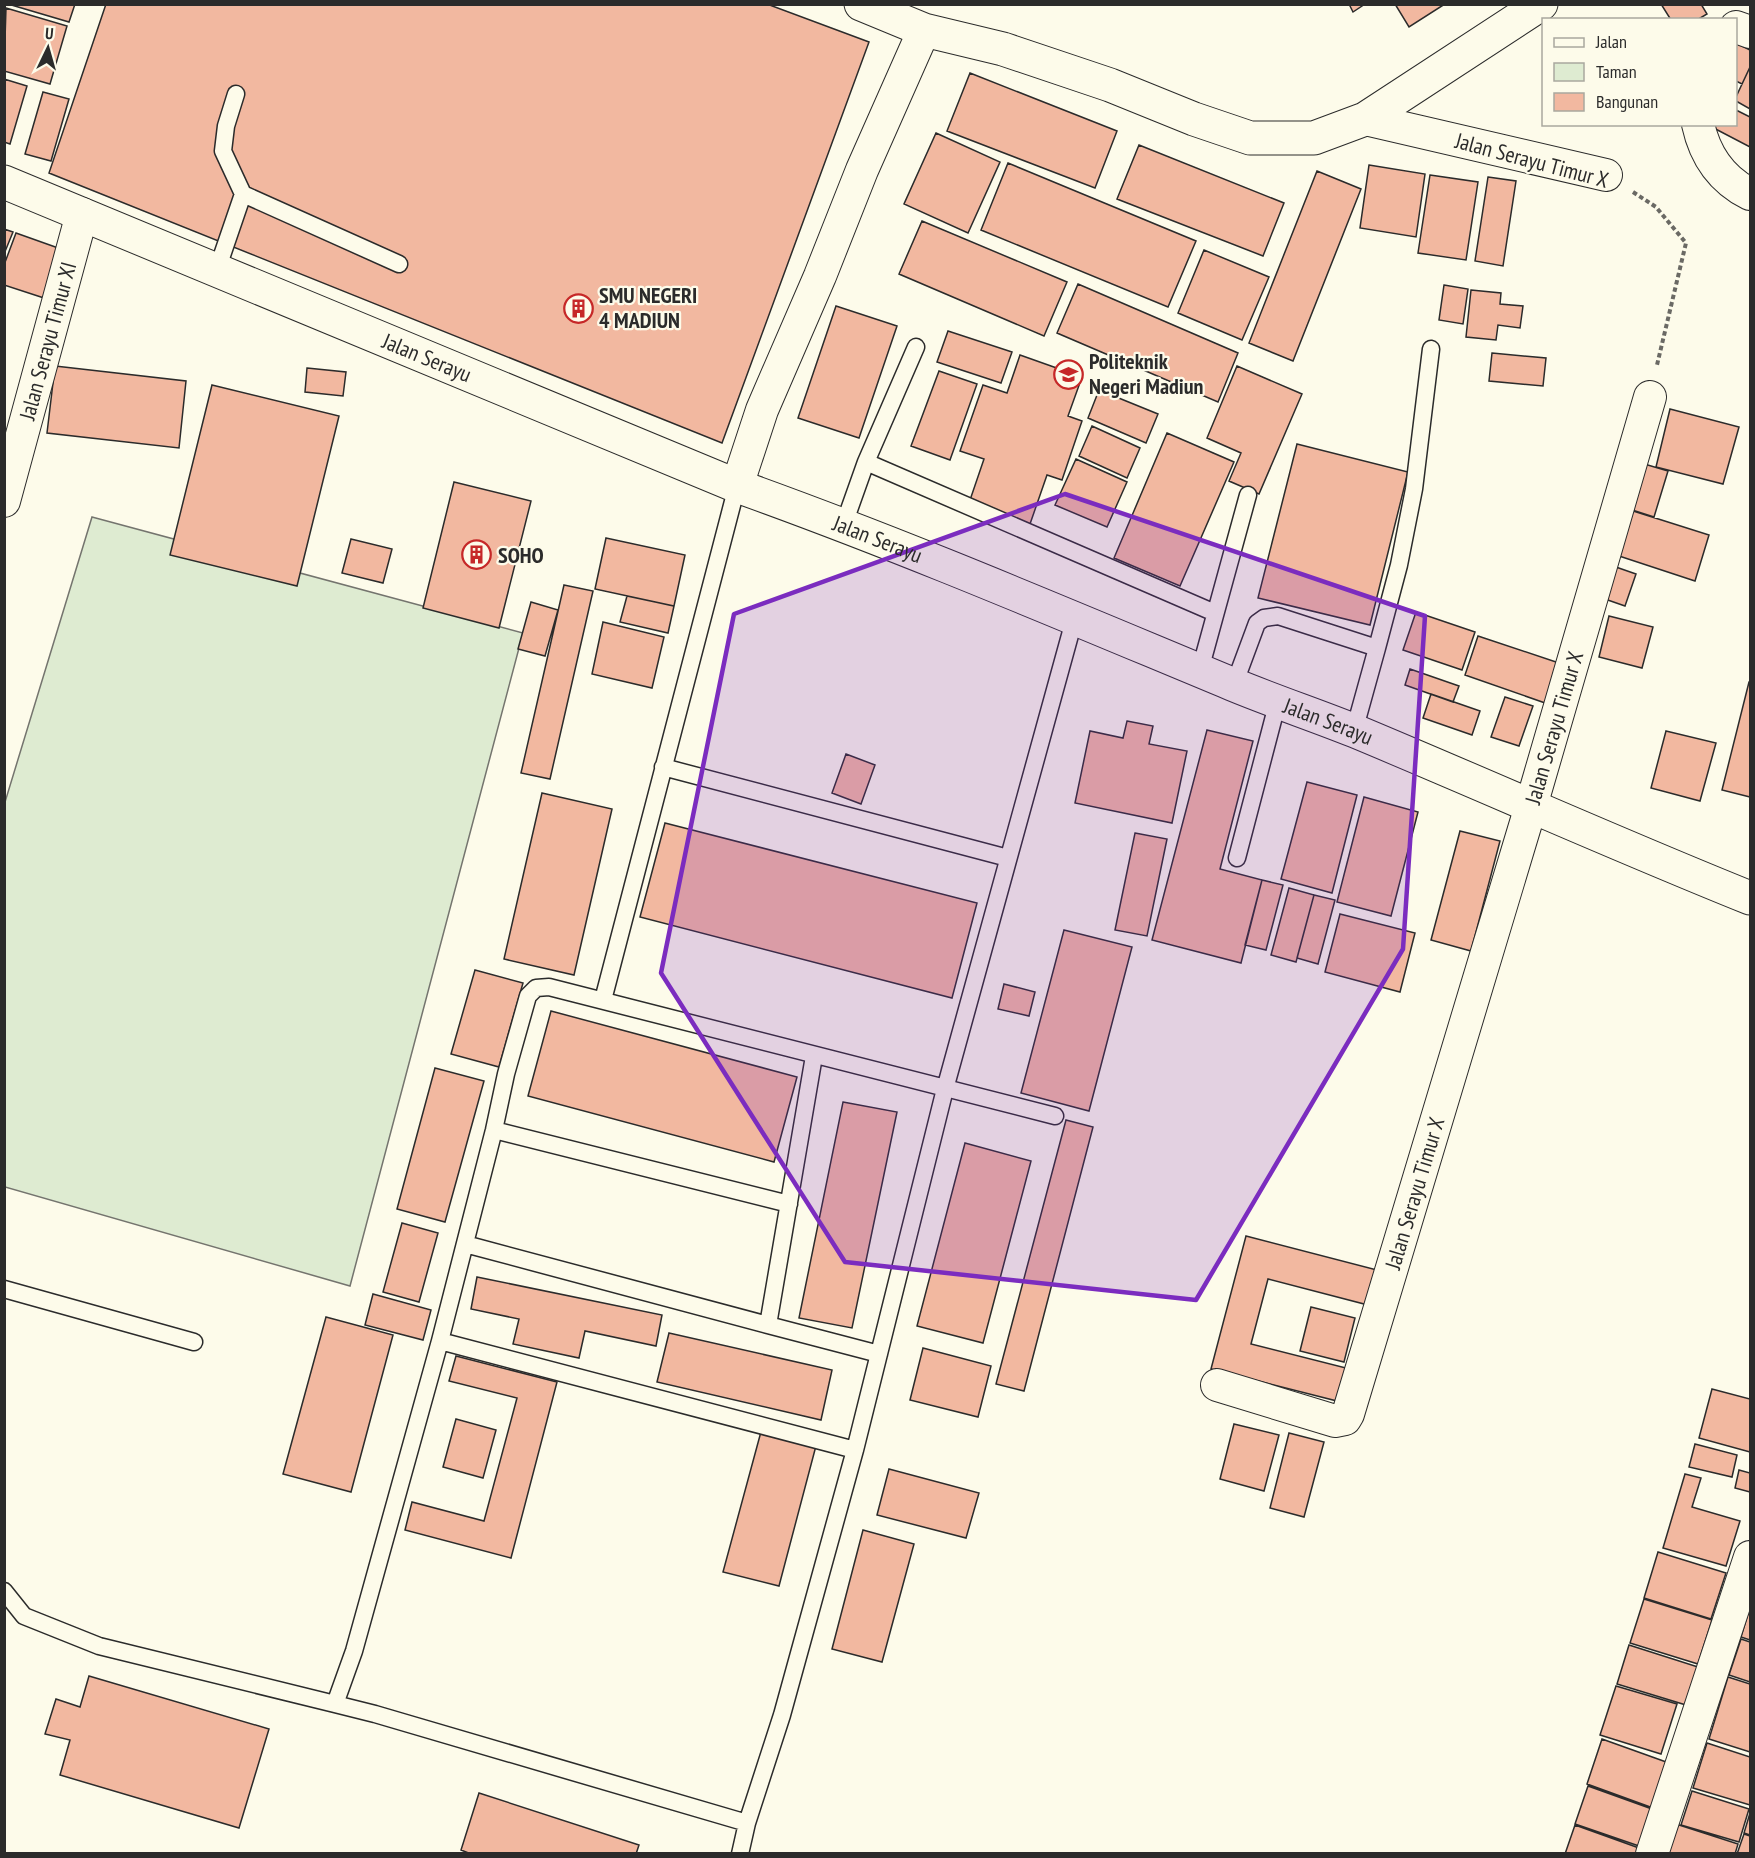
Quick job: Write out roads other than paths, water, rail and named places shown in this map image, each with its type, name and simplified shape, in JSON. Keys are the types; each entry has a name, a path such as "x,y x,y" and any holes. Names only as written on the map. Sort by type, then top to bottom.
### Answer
{"main road":[{"path":"861,4 924,30 1004,49 1110,85 1194,119 1250,138 1314,138 1365,119 1540,4"},
{"name":"Jalan Serayu","path":"4,182 737,486 844,524 1075,617 1234,685 1354,731 1750,898"}],"street":[{"path":"737,486 762,410 924,30"},
{"name":"Jalan Serayu Timur X","path":"1365,119 1606,175"},
{"path":"1698,126 1701,139 1723,175 1736,187 1750,194"},
{"name":"Jalan Serayu Timur XI","path":"4,501 82,214"},
{"name":"Jalan Serayu Timur X","path":"1217,1385 1335,1421 1345,1419 1348,1414 1531,806 1650,397"},
{"path":"1652,1854 1750,1557"}],"lane":[{"path":"236,94 226,126 224,151 243,194 399,264"},
{"path":"217,270 243,194"},
{"path":"844,524 866,462 916,347"},
{"path":"1354,731 1399,565 1414,489 1431,349"},
{"path":"866,462 1215,613"},
{"path":"603,1000 729,525 737,486"},
{"path":"1200,670 1248,495"},
{"path":"1234,685 1257,623 1271,616 1278,616 1377,648"},
{"path":"740,1854 747,1823 782,1714 855,1450 945,1089 1075,617"},
{"path":"1237,858 1278,701"},
{"path":"663,767 1008,858"},
{"path":"335,1704 354,1651 440,1341 506,1074 528,996 536,988 549,987 603,1000 1055,1116"},
{"path":"768,1324 814,1056"},
{"path":"494,1130 789,1204"},
{"path":"465,1244 879,1354"},
{"path":"4,1289 194,1342"},
{"path":"440,1341 855,1450"},
{"path":"4,1591 24,1616 99,1646 375,1714 747,1823"}],"place":[{"name":"SMU NEGERI 4 MADIUN","path":"578,308"},
{"name":"Politeknik Negeri Madiun","path":"1068,374"},
{"name":"SOHO","path":"477,555"}]}
